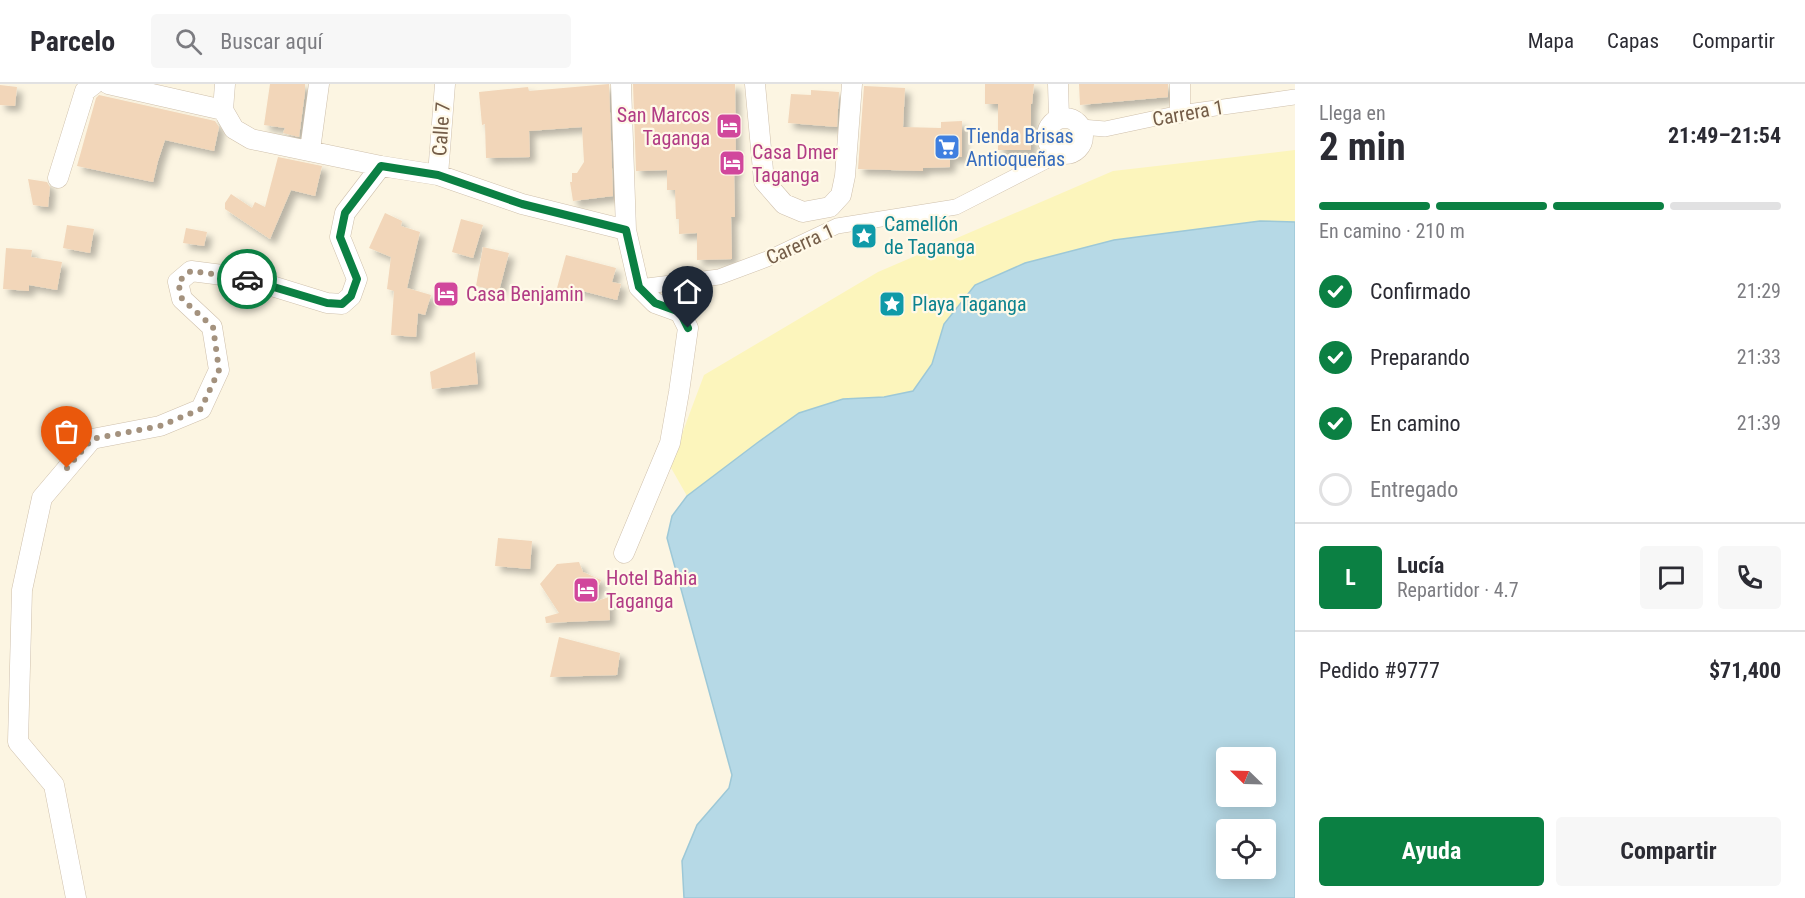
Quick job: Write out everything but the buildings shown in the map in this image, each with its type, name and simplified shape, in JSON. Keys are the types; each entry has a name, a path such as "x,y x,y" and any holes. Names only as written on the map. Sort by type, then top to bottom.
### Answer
{"street":[{"path":"58,178 85,91 93,84"},
{"path":"108,84 223,110"},
{"path":"225,84 223,110 234,129 251,139 381,166 438,175 522,204 626,230"},
{"path":"310,150 319,84"},
{"name":"Calle 7","path":"438,175 444,84"},
{"path":"621,84 626,230 639,287 655,303 680,312 688,328 670,443 624,553"},
{"path":"755,84 764,181 784,204 803,212 830,207 841,195 846,176 852,84"},
{"path":"1058,84 1059,118"},
{"path":"1180,84 1180,113"},
{"name":"Carrera 1","path":"1081,127 1105,129 1180,113 1295,97"},
{"path":"1059,118 1073,120 1081,127 1083,139 1077,150 1066,154 1054,151 1047,141 1052,124 1059,118"},
{"name":"Carerra 1","path":"639,287 719,276 767,259 837,226 956,207 1044,162 1054,151"},
{"path":"76,898 54,785 18,742 22,590 42,498 92,439 160,426 201,409 219,370 213,327 182,299 178,282 191,271 246,278 327,303 342,304 351,296 357,279 340,237 345,213 381,166"}],"sand":[{"name":"Playa Taganga","path":"1295,150 1295,222 1260,221 1114,240 1025,263 975,285 944,324 932,364 913,391 884,397 843,399 757,443 687,496 670,466 704,375 878,272 1113,171"}],"water":[{"path":"1260,221 1295,222 1295,898 684,898 682,861 697,825 729,788 732,775 667,538 672,516 687,496 799,413 843,399 884,397 913,391 932,364 944,324 975,285 1025,263 1114,240"}],"way so far":[{"path":"67,468 92,439 160,426 201,409 219,370 213,327 182,299 178,282 191,271 247,279"}],"place":[{"name":"San Marcos Taganga","path":"729,126"},
{"name":"Tienda Brisas Antioqueñas","path":"947,147"},
{"name":"Casa Dmer Taganga","path":"732,163"},
{"name":"Camellón de Taganga","path":"864,236"},
{"name":"Casa Benjamin","path":"446,294"},
{"name":"Playa Taganga","path":"892,304"},
{"name":"Hotel Bahia Taganga","path":"586,590"}],"route":[{"path":"247,279 327,303 342,304 351,296 357,279 340,237 345,213 381,166 438,175 522,204 626,230 639,287 655,303 680,312 688,328"}]}
